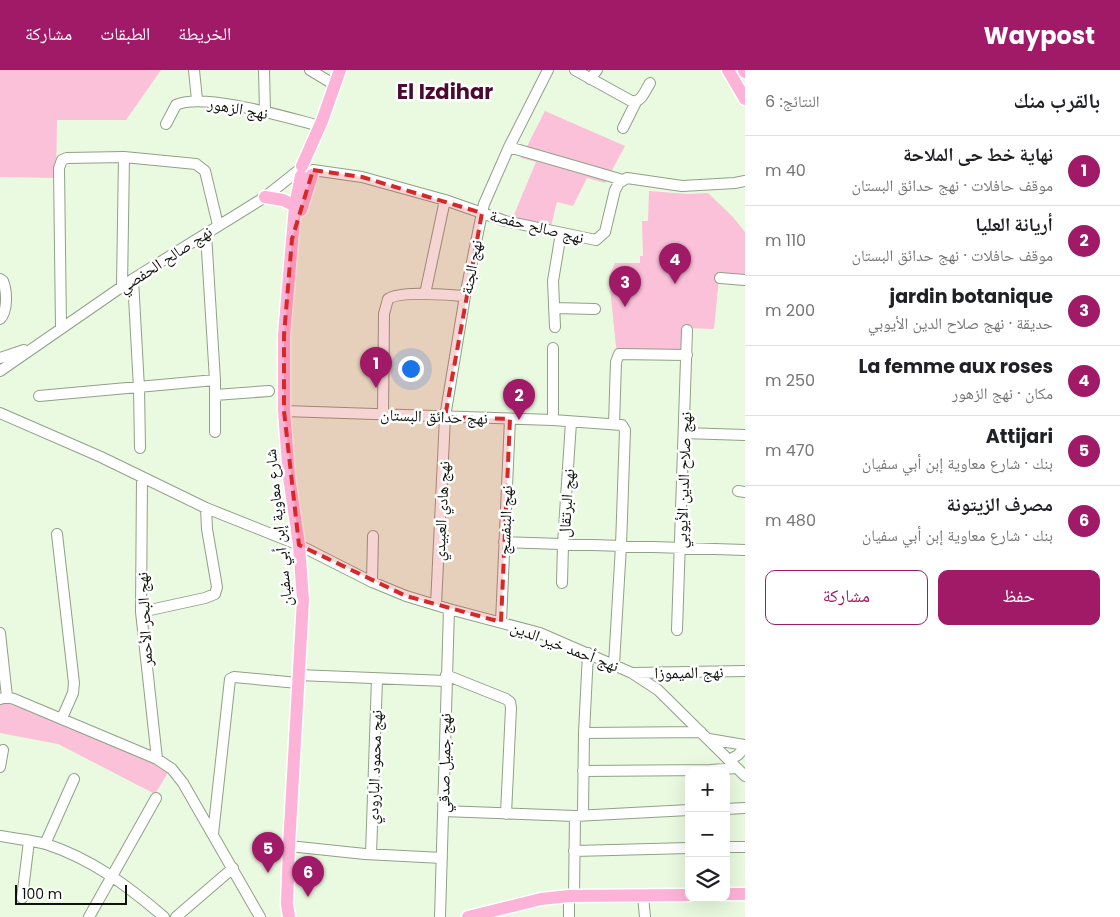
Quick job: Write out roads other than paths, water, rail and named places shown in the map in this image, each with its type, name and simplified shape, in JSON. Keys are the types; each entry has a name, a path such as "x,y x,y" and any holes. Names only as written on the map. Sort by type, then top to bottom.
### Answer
{"main road":[{"name":"شارع معاوية إبن أبي سفيان","path":"288,917 289,846 303,600 299,545 284,411 284,334 295,206 340,70"},
{"path":"728,70 745,99"},
{"name":"شارع معاوية إبن أبي سفيان","path":"292,239 306,171"},
{"path":"264,197 283,200 295,206"},
{"path":"730,894 745,894"},
{"path":"468,917 541,899 572,895 685,895"},
{"name":"شارع معاوية إبن أبي سفيان","path":"284,917 287,904"}],"street":[{"path":"194,70 196,100"},
{"path":"264,70 265,112"},
{"path":"310,70 335,85"},
{"name":"نهج الجنة","path":"445,417 465,296 484,204 509,147 548,70"},
{"path":"575,70 629,101 636,102"},
{"path":"590,79 597,70"},
{"path":"624,128 636,102 641,98 650,83"},
{"name":"نهج الزهور","path":"166,124 176,105 196,100 321,123"},
{"path":"509,147 623,180 627,178 682,186 740,182"},
{"path":"122,287 124,157"},
{"path":"61,328 60,162 67,158 124,157 196,164 205,171 218,225"},
{"name":"نهج صالح حفصة","path":"306,171 362,177 444,200 505,221 596,240 605,232 615,190 623,180"},
{"name":"نهج صالح الحفصي","path":"0,371 133,279 306,171"},
{"path":"425,294 444,200"},
{"path":"555,327 553,281 561,233"},
{"path":"206,234 215,395 215,432"},
{"path":"720,278 745,280"},
{"path":"0,279 5,287 5,310 0,319"},
{"path":"133,279 140,448"},
{"path":"384,415 385,305 388,299 393,296 425,294 465,296"},
{"path":"554,308 595,309"},
{"name":"نهج صلاح الدين الأيوبي","path":"677,630 687,330"},
{"name":"نهج صالح الحفصي","path":"0,358 32,348"},
{"path":"553,348 553,420"},
{"path":"614,664 625,430 622,426 614,424 616,362 619,354 687,355"},
{"path":"39,396 214,380"},
{"path":"215,395 269,391"},
{"name":"نهج حدائق البستان","path":"284,411 553,420 614,424"},
{"name":"نهج أحمد خير الدين","path":"0,413 11,416 101,457 206,508 299,545 372,582 406,596 540,633 614,664 658,690 741,772"},
{"name":"نهج هادي العبيدي","path":"436,605 445,417"},
{"name":"نهج البنفسج","path":"502,622 510,419"},
{"name":"نهج البرتقال","path":"562,583 571,422"},
{"path":"684,433 745,435"},
{"name":"نهج البحر الأحمر","path":"142,478 141,612 157,759"},
{"path":"141,612 205,598 215,594 217,587 207,528 206,508"},
{"path":"57,534 74,683 73,693 62,718"},
{"path":"372,582 373,536"},
{"path":"504,542 745,550"},
{"name":"نهج جميل صدقي","path":"440,917 449,609"},
{"path":"0,633 3,698 62,718 157,759 172,769 178,775 260,917"},
{"path":"569,917 583,771 588,652"},
{"name":"نهج الميموزا","path":"632,673 745,671"},
{"path":"213,834 230,679 234,678 446,678 506,699 510,702 511,708 506,814"},
{"name":"نهج محمود البارودي","path":"371,854 377,679"},
{"path":"584,733 705,736 745,746"},
{"path":"727,758 734,748 745,746"},
{"path":"0,767 2,750"},
{"path":"583,771 711,770 741,772 745,751"},
{"path":"45,844 74,779"},
{"path":"89,917 156,798"},
{"path":"730,809 745,808"},
{"path":"443,811 579,815 685,810"},
{"path":"0,836 45,844 77,857 113,876 164,917"},
{"path":"22,898 30,841"},
{"path":"289,846 371,854 442,858"},
{"path":"730,847 745,847"},
{"path":"574,851 685,848"},
{"path":"176,917 233,868"},
{"path":"643,896 645,917"}],"place":[{"name":"La femme aux roses","path":"675,284"},
{"name":"jardin botanique","path":"625,307"},
{"name":"نهاية خط حى الملاحة","path":"376,388"},
{"name":"أريانة العليا","path":"519,420"},
{"name":"Attijari","path":"268,873"},
{"name":"مصرف الزيتونة","path":"308,897"}],"district":[{"name":"El Izdihar","path":"445,92"}]}
